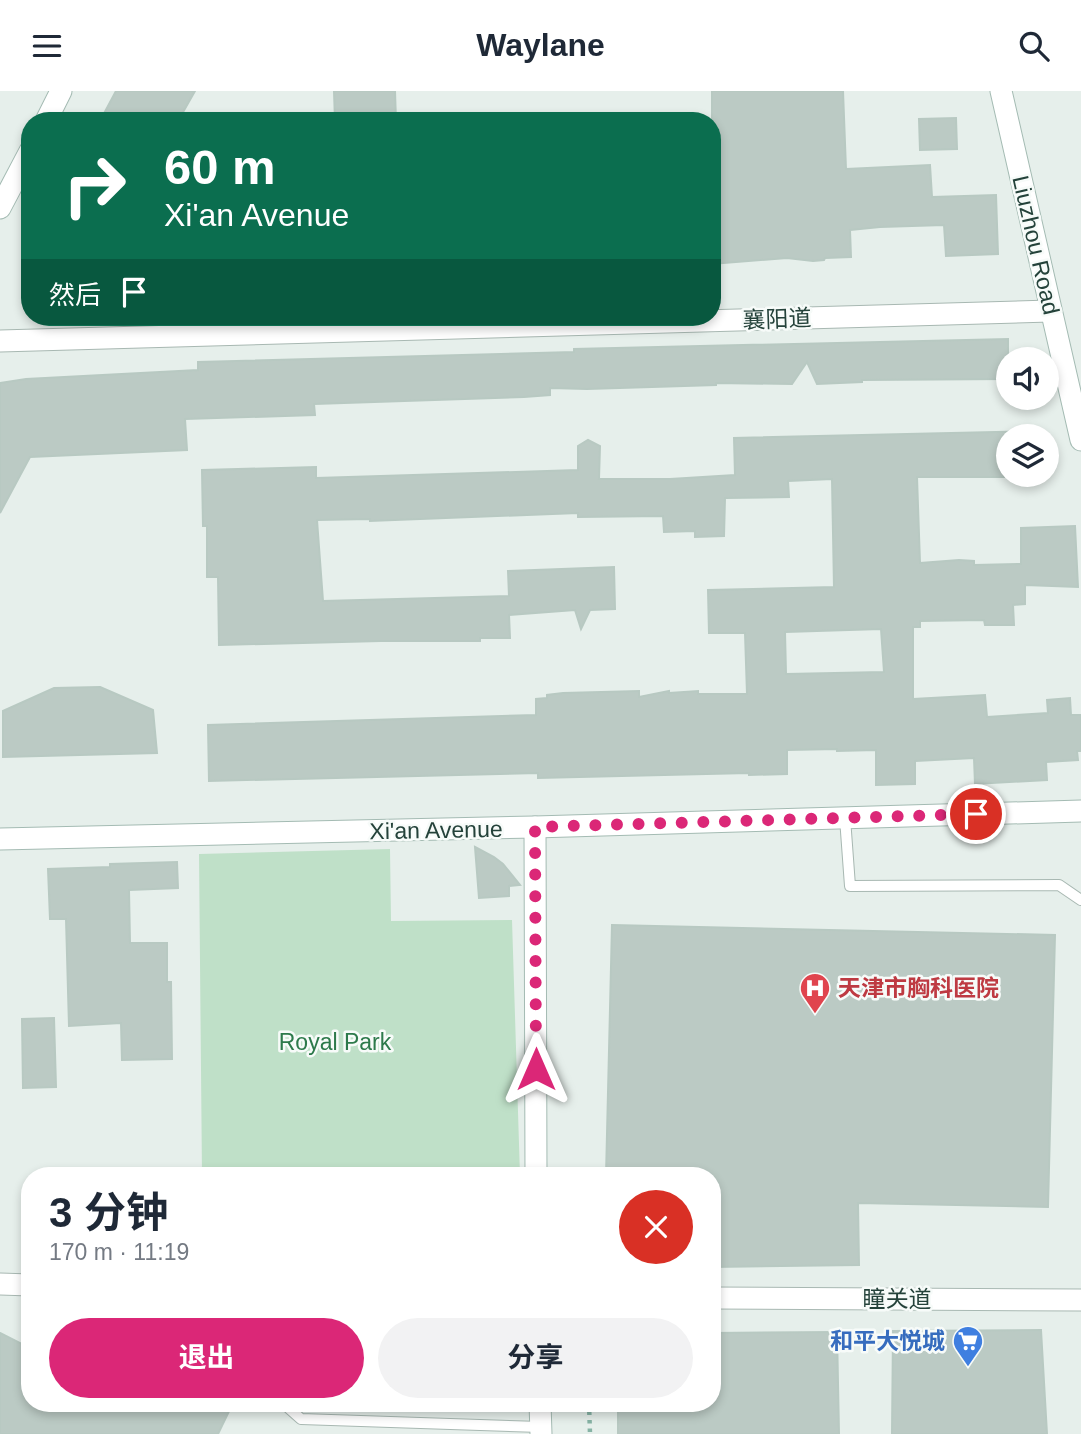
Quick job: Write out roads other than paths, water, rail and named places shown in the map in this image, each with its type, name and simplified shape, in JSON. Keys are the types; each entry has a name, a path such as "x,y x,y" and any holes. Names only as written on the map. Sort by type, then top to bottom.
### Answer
{"street":[{"path":"50,112 61,91"},
{"name":"Liuzhou Road","path":"1001,91 1081,440"},
{"path":"0,208 21,168"},
{"name":"襄阳道","path":"721,320 1050,311"},
{"name":"襄阳道","path":"0,341 525,326"},
{"name":"Xi'an Avenue","path":"0,839 1081,811"},
{"path":"535,827 536,1167"},
{"path":"0,1284 21,1285"},
{"name":"瞳关道","path":"721,1298 1081,1300"},
{"path":"540,1412 541,1430"}],"lane":[{"path":"845,818 850,886 1059,885 1081,900"},
{"path":"293,1412 301,1419 541,1430"}],"place":[{"name":"天津市胸科医院","path":"815,1015"},
{"name":"和平大悦城","path":"968,1368"}],"park label":[{"name":"Royal Park","path":"335,1042"}]}
